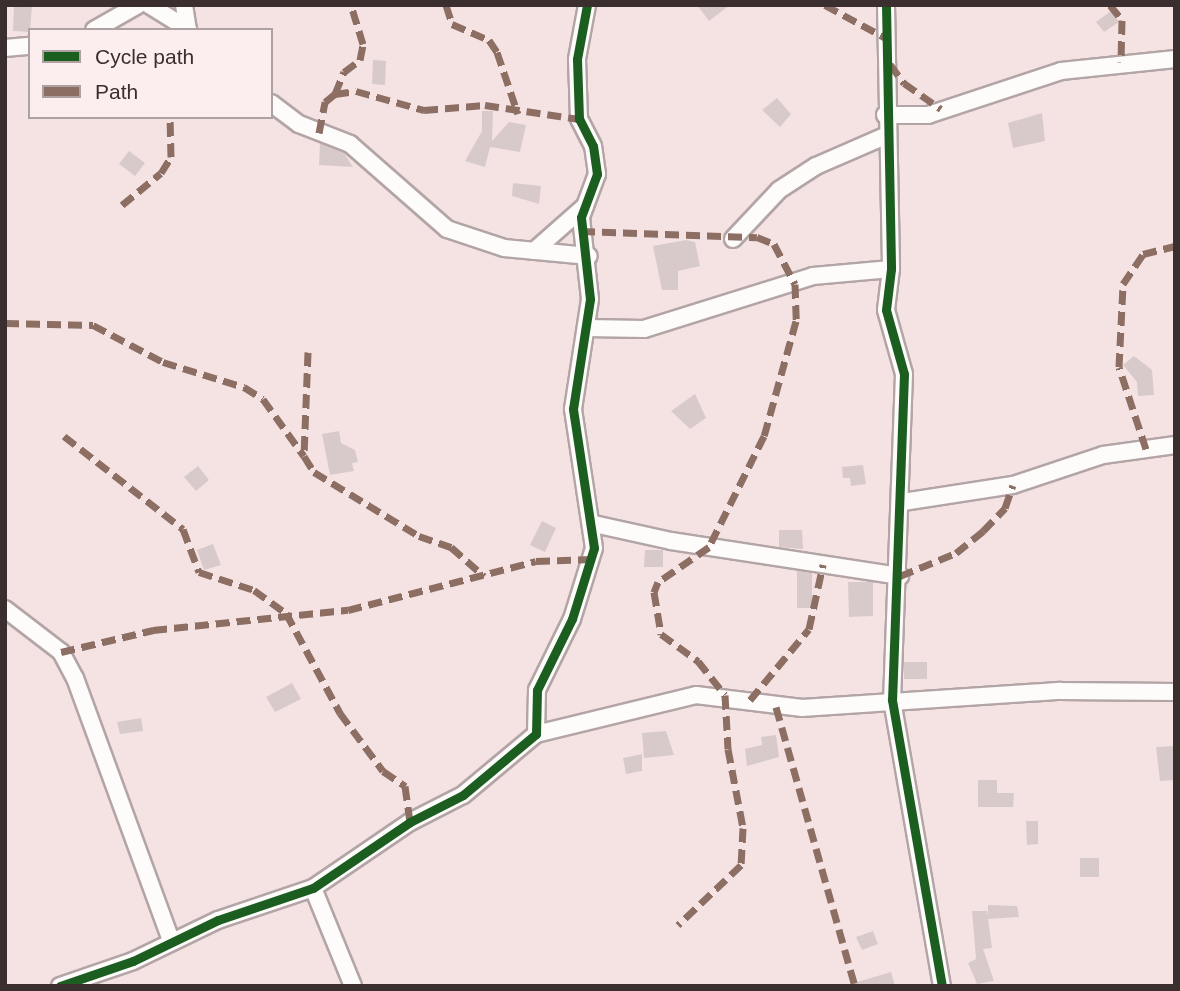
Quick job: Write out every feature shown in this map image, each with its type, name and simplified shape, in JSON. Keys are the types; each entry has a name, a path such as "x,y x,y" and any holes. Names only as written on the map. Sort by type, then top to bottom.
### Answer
{"street":[{"path":"98,28 138,5"},
{"path":"149,5 186,28"},
{"path":"184,5 188,28"},
{"path":"536,734 537,690 572,619 592,559 594,524 573,409 587,328 589,256 581,231 584,206 597,174 593,146 579,119 577,59 587,5"},
{"path":"886,5 885,136 891,269 886,310 904,374 903,502 892,700 942,986"},
{"path":"5,48 28,46"},
{"path":"885,115 928,114 1061,71 1175,59"},
{"path":"273,104 299,124 350,144 447,229 477,243 589,256"},
{"path":"733,239 779,190 816,166 885,136"},
{"path":"534,251 584,206"},
{"path":"587,328 644,329 813,276 891,269"},
{"path":"903,502 1013,485 1103,455 1175,445"},
{"path":"594,524 671,541 900,576"},
{"path":"5,609 61,652 75,678 171,941"},
{"path":"60,986 133,961 171,941 313,888 410,822 463,795 536,734 696,695 724,695 776,707 1060,691 1175,692"},
{"path":"865,704 895,729"},
{"path":"313,888 353,986"}],"building":[{"path":"14,5 32,5 28,32 13,31"},
{"path":"697,5 730,5 709,21"},
{"path":"1111,11 1119,22 1104,32 1096,22"},
{"path":"373,60 386,61 385,85 372,84"},
{"path":"777,98 791,114 780,127 762,110"},
{"path":"482,111 493,111 492,141 509,122 526,125 520,152 490,147 485,167 465,161 482,131"},
{"path":"1042,113 1045,141 1013,148 1008,123"},
{"path":"320,143 344,153 353,167 319,165"},
{"path":"129,151 145,163 135,176 119,164"},
{"path":"513,183 541,186 539,204 512,196"},
{"path":"686,240 695,242 700,266 678,271 678,290 662,290 653,246"},
{"path":"1134,356 1152,370 1154,395 1138,396 1137,382 1123,365"},
{"path":"695,394 706,418 690,429 671,411"},
{"path":"339,431 341,443 355,450 358,462 352,463 354,471 330,475 322,434"},
{"path":"863,465 866,484 851,486 850,478 843,478 842,467"},
{"path":"198,466 209,480 196,491 184,477"},
{"path":"542,521 556,528 545,552 530,545"},
{"path":"779,530 802,530 803,549 779,547"},
{"path":"213,544 221,565 204,570 197,550"},
{"path":"645,550 663,550 663,567 644,567"},
{"path":"797,571 812,573 812,608 797,608"},
{"path":"848,582 873,582 873,616 849,617"},
{"path":"904,662 927,662 927,679 904,679"},
{"path":"292,683 301,699 275,712 266,697"},
{"path":"141,718 143,731 120,734 117,722"},
{"path":"666,731 674,755 644,758 642,733"},
{"path":"776,735 779,757 747,766 745,749 762,745 761,737"},
{"path":"1175,746 1175,780 1160,781 1156,747"},
{"path":"642,754 642,771 626,774 623,758"},
{"path":"978,780 997,780 997,793 1014,793 1013,807 978,807"},
{"path":"1026,821 1038,821 1038,844 1027,845"},
{"path":"1080,858 1099,858 1099,877 1080,877"},
{"path":"988,905 1017,906 1019,917 988,919 992,948 983,949 994,981 977,984 968,963 976,959 972,911 987,911 988,916"},
{"path":"873,931 878,944 862,950 856,937"},
{"path":"891,972 895,986 854,986 854,983"}],"marked path":[{"path":"335,94 344,72 360,60 363,44 351,5"},
{"path":"446,5 452,24 489,40 497,52 518,114"},
{"path":"825,5 886,38"},
{"path":"1110,5 1122,20 1121,62"},
{"path":"890,64 904,83 941,109"},
{"path":"319,133 325,102 335,94 356,91 424,110 485,105 579,119"},
{"path":"122,205 161,173 171,157 170,119"},
{"path":"581,231 757,237 774,244 795,284 796,321 764,436 709,547 658,582 654,592 661,634 698,661 725,695 728,749 743,828 741,865 678,925"},
{"path":"1146,449 1119,367 1123,284 1143,254 1175,246"},
{"path":"5,323 93,325 163,362 244,387 263,399 304,456"},
{"path":"308,352 304,456 314,472 419,536 451,547 484,576"},
{"path":"64,436 183,529 199,572 254,590 286,613 340,713 383,771 405,786 410,822"},
{"path":"900,576 956,553 1005,508 1013,485"},
{"path":"61,652 153,630 348,610 536,561 592,559"},
{"path":"750,700 809,629 823,565"},
{"path":"776,707 855,986"}],"cycle path":[{"path":"60,986 133,961 218,920 313,888 410,822 463,795 536,734 537,690 572,619 594,548 573,409 590,299 581,217 597,174 593,146 579,119 577,59 587,5"},
{"path":"886,5 891,269 886,310 904,374 892,700 942,986"}]}
